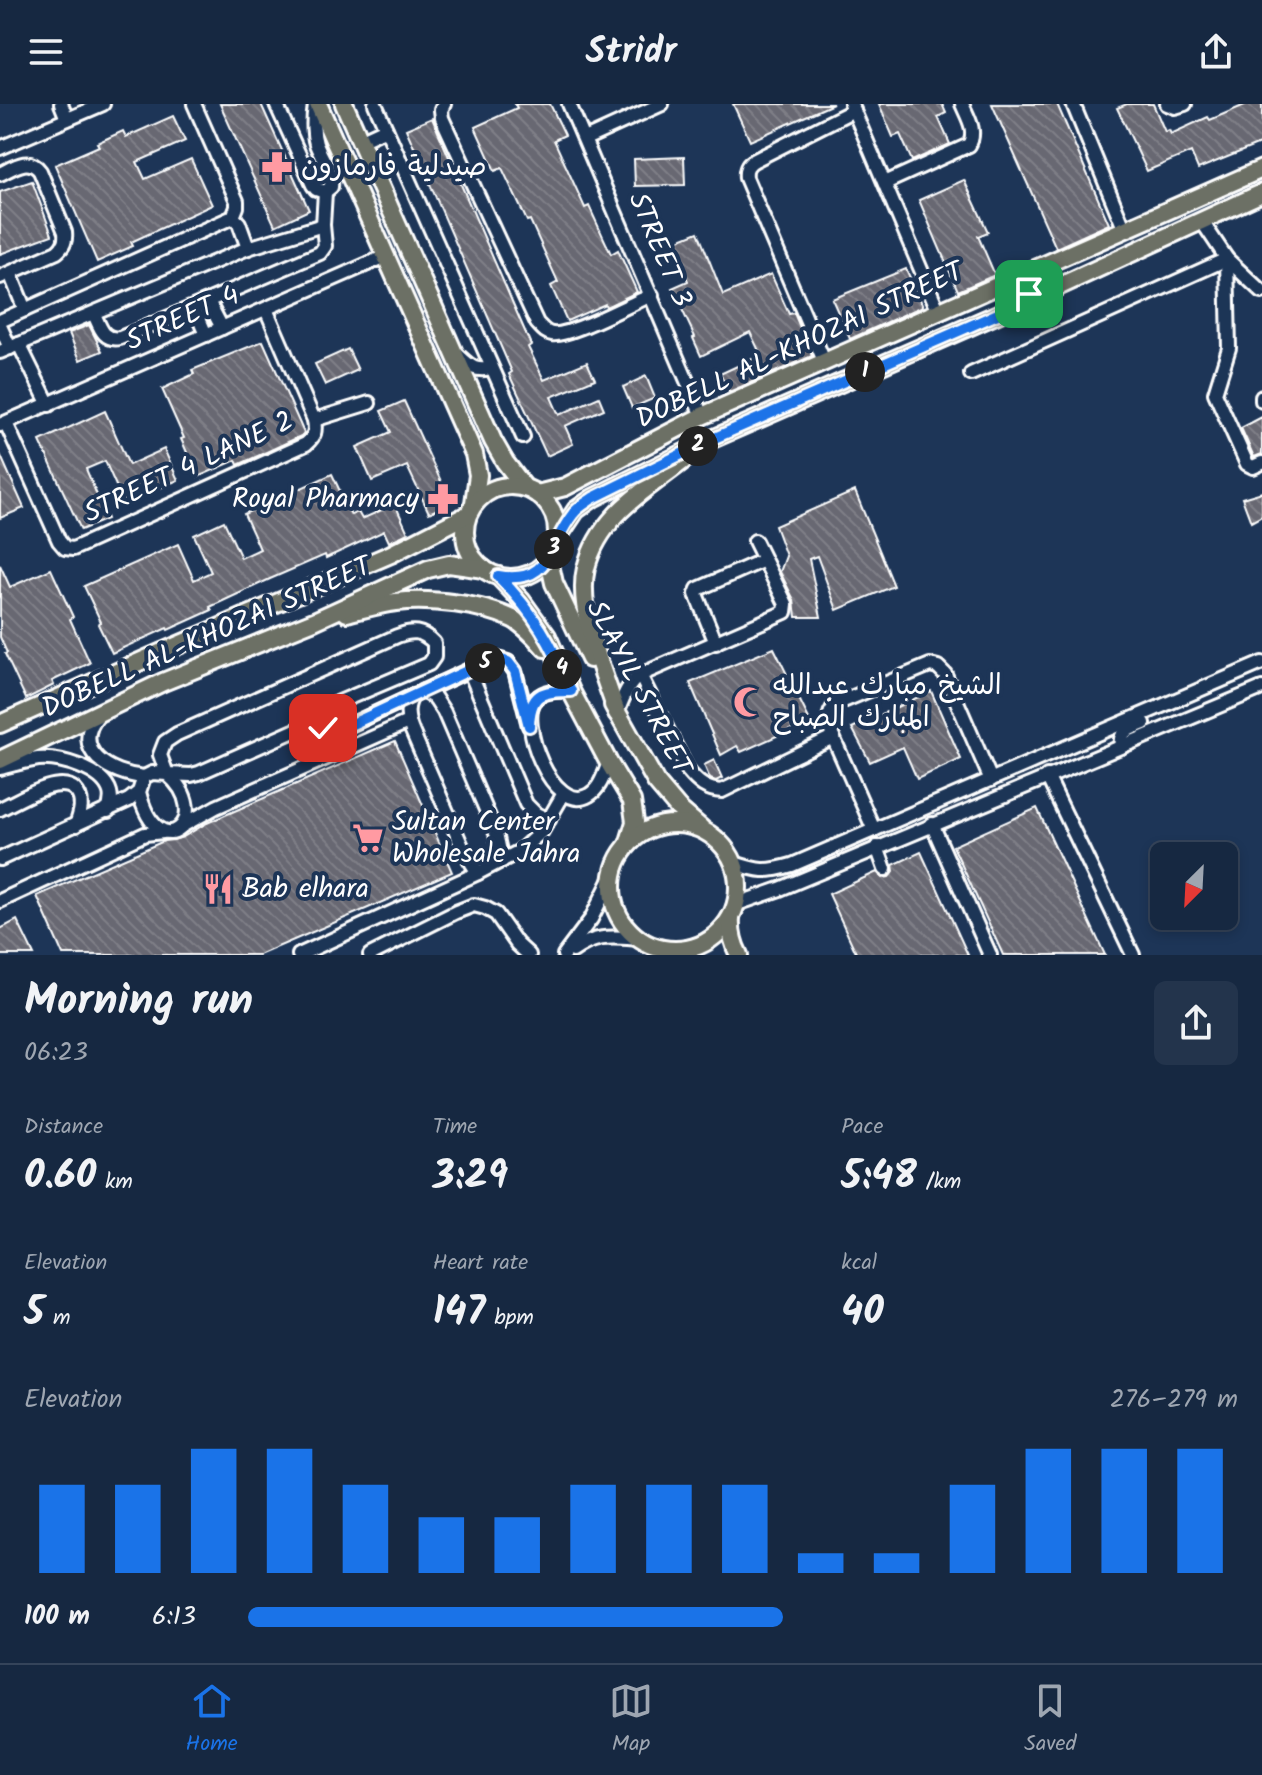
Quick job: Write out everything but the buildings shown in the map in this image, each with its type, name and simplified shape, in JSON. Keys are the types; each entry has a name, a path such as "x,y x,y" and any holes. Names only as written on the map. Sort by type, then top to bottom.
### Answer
{"main road":[{"path":"316,104 474,454 478,475 465,527 469,551 475,561 491,573 511,578 524,576 546,562 555,546 557,530 552,509 531,490 499,452 344,104"},
{"name":"DOBELL AL-KHOZAI STREET","path":"531,490 565,487 702,416 1262,169"},
{"name":"DOBELL AL-KHOZAI STREET","path":"555,546 576,510 593,498 710,440 1025,302 1262,193"},
{"path":"1048,262 1046,275 1059,286"},
{"path":"1014,276 1029,288 1025,302"},
{"path":"617,713 595,649 587,614 585,571 601,533 619,512 710,440"},
{"path":"471,509 491,490 502,486 531,490"},
{"name":"DOBELL AL-KHOZAI STREET","path":"1,722 391,554 471,509"},
{"name":"SLAYIL STREET","path":"555,546 550,565 554,583 617,713 656,782 678,808 709,834"},
{"name":"DOBELL AL-KHOZAI STREET","path":"0,760 163,682 314,621 438,566 449,564 491,573"},
{"name":"SLAYIL STREET","path":"491,573 532,614 547,636 571,691 632,801 635,822 628,845"},
{"path":"314,621 396,602 445,602 471,606 513,619 528,630 563,671"},
{"path":"273,605 265,621 280,635"},
{"path":"237,620 248,623 251,628 249,646"},
{"path":"734,910 713,938 678,953 647,944 628,929 616,909 612,892 613,875 628,845 646,832 666,825 688,826 709,834 723,846 734,863 739,883 731,929 739,955"}],"street":[{"path":"61,104 67,119"},
{"path":"0,148 103,104"},
{"path":"49,405 10,348 0,323 233,217 237,201 194,104"},
{"path":"276,104 313,185 325,192"},
{"path":"94,314 105,336 115,339 320,253 325,246 325,192 331,187 331,178 315,142 316,104"},
{"path":"375,104 523,437"},
{"path":"444,104 442,118 542,329 549,333 565,334 652,295"},
{"name":"STREET 3","path":"569,104 702,416"},
{"path":"585,139 662,104"},
{"path":"885,183 969,145 974,136 962,104"},
{"path":"1073,104 1124,228"},
{"path":"1167,104 1175,107 1185,104"},
{"path":"824,361 745,172 750,162 853,107 938,310"},
{"path":"360,141 386,129"},
{"path":"0,174 21,164 36,165 65,232 66,240 57,252 5,275 25,310"},
{"path":"233,217 239,223 248,248"},
{"path":"1201,220 1227,259 1260,286"},
{"path":"10,348 248,248 323,225"},
{"name":"STREET 4","path":"3,424 386,256"},
{"path":"971,374 1227,259"},
{"path":"1227,259 1229,348 1215,393 1247,464 1253,467 1262,463"},
{"path":"208,301 222,328"},
{"path":"194,307 206,335"},
{"name":"STREET 4 LANE 2","path":"3,424 59,541 65,548 73,549 306,444 313,437 316,430 314,420 266,309"},
{"path":"453,351 476,369 492,368"},
{"name":"STREET 4 LANE 2","path":"314,420 369,403"},
{"path":"617,713 625,691 640,675 785,612 786,604 755,541"},
{"path":"716,643 696,594 698,589 764,560"},
{"path":"100,712 87,733 88,744 92,753 115,770 144,777 152,773 167,774 191,775 303,727 318,711 429,664 434,657 434,643 419,632 411,631 397,636 165,742 160,755 167,774 180,788 188,806 182,826"},
{"path":"303,727 334,729 348,726 498,659 508,662 515,671 529,726 550,779 564,793 574,798 590,795 599,785 609,763"},
{"path":"734,863 759,871 774,870 1262,663"},
{"path":"874,830 828,721 830,711 836,704 930,665 938,667 945,674 991,780"},
{"path":"469,670 526,804 536,814 549,820"},
{"path":"640,675 688,771 711,790 722,791 833,737"},
{"path":"734,910 877,847 1262,688"},
{"path":"529,726 531,705 536,698 543,693 571,691"},
{"path":"418,693 407,706 408,722 464,851 478,873"},
{"path":"418,693 435,698 444,712 496,833 502,861"},
{"path":"1121,747 1123,733 1166,713 1169,703"},
{"path":"0,901 145,834 171,832 216,807 408,722"},
{"path":"0,768 50,759 86,769 107,785 111,800 108,811"},
{"path":"1047,776 1133,955"},
{"path":"0,859 129,800 139,792 144,777"},
{"path":"0,809 48,787 63,784 79,793 81,803 76,825"},
{"path":"139,792 149,819 163,832"},
{"path":"299,955 520,851 534,840 564,793"},
{"path":"932,824 990,955"},
{"path":"877,847 885,869"},
{"path":"565,955 591,919 613,875"},
{"path":"370,955 474,905 496,914 517,944 529,955"},
{"path":"565,955 597,938 640,939"}],"place":[{"name":"صيدلية فارمازون","path":"277,167"},
{"name":"Royal Pharmacy","path":"443,499"},
{"name":"الشيخ مبارك عبدالله المبارك الصباح","path":"749,702"},
{"name":"Sultan Center Wholesale Jahra","path":"368,838"},
{"name":"Bab elhara","path":"218,889"}],"route":[{"path":"323,728 348,726 494,659 508,662 515,671 529,726 531,705 536,698 552,691 571,691 547,636 521,600 498,576 511,578 536,571 546,562 576,510 593,498 710,440 1025,302 1029,294"}]}
